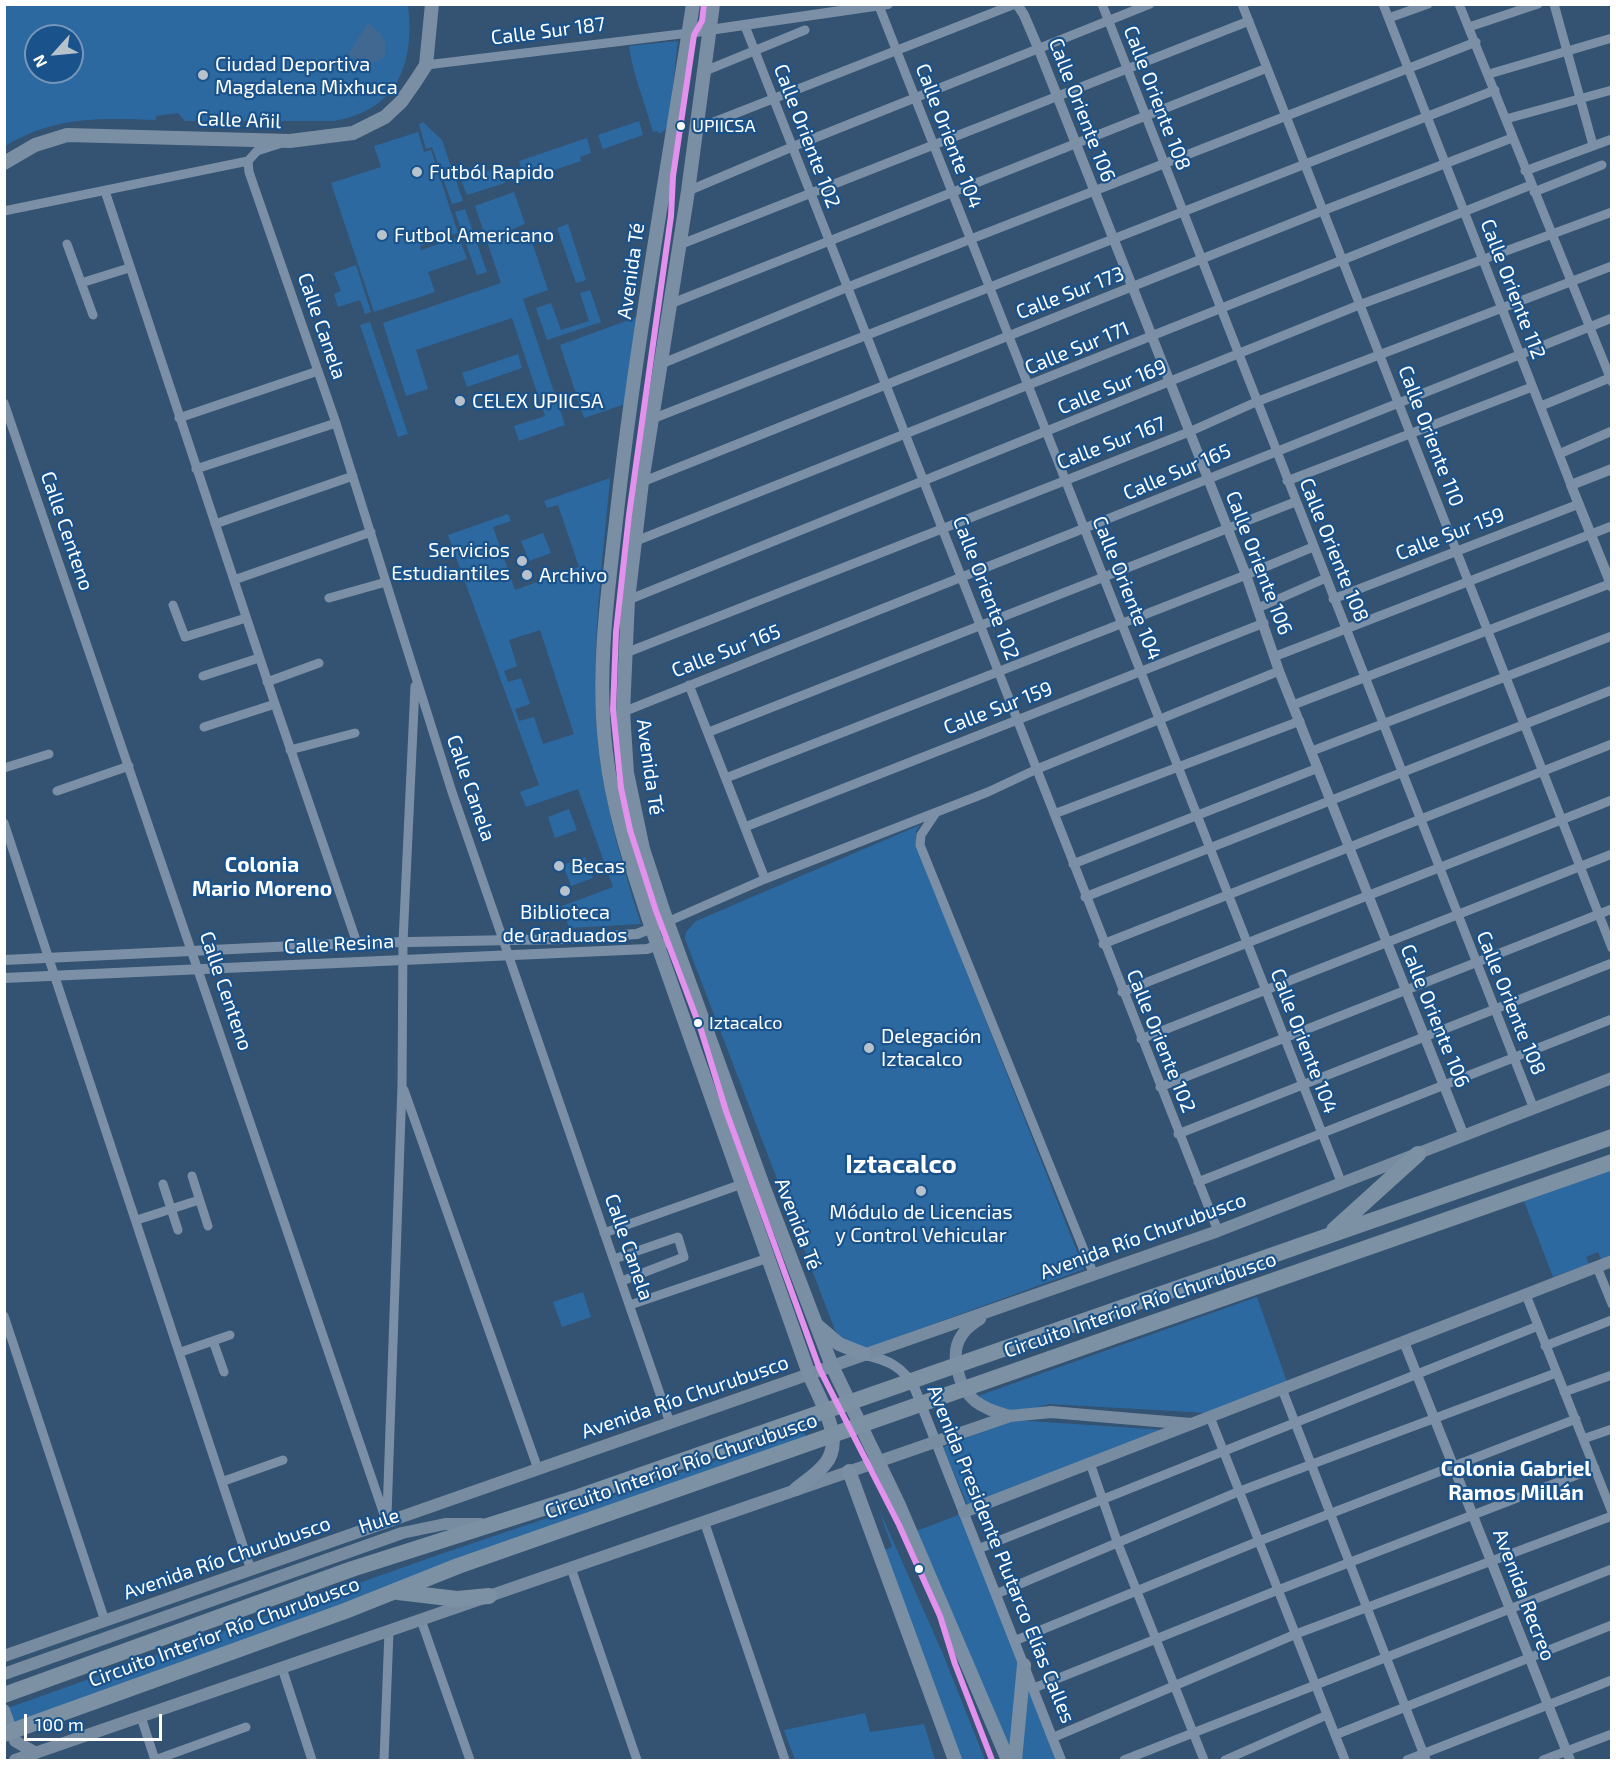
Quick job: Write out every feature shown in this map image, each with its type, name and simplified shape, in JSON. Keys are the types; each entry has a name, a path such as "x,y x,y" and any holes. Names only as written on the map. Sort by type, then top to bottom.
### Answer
{"highway":[{"name":"Circuito Interior Río Churubusco","path":"4,1695 352,1569 497,1524 708,1452 1611,1137"},
{"path":"1323,1238 1418,1154"},
{"name":"Circuito Interior Río Churubusco","path":"4,1734 211,1660 581,1522 1611,1162"},
{"path":"394,1592 457,1599 489,1596"}],"main road":[{"path":"290,141 333,138 371,125 401,102 426,64 432,4"},
{"name":"Avenida Té","path":"693,4 624,447 603,660 605,749 611,792 627,855 809,1374 833,1433 833,1444 825,1465 796,1489"},
{"name":"Avenida Té","path":"713,4 688,191 642,482 628,600 623,654 623,712 630,787 644,849 667,922 831,1366 878,1460"},
{"name":"Calle Añil","path":"4,163 35,145 67,135 290,141"},
{"name":"Avenida Río Churubusco","path":"4,1656 1218,1231 1611,1078"},
{"path":"964,1512 1611,1261"},
{"path":"990,1311 962,1335 956,1351 957,1368 962,1384 975,1401 1010,1416"},
{"path":"816,1325 839,1344 864,1354"},
{"path":"15,1761 1010,1416 1051,1412 1191,1424"},
{"path":"878,1460 1008,1761"},
{"path":"849,1471 955,1761"},
{"name":"Hule","path":"5,1674 402,1533 445,1524 497,1524"},
{"path":"121,1616 150,1622"},
{"path":"1015,1761 1024,1665"},
{"path":"4,1710 15,1741 36,1753"}],"street":[{"name":"Calle Oriente 106","path":"1016,4 1024,15 1039,50 1246,575 1276,656 1279,671 1464,1136"},
{"path":"696,129 1016,4"},
{"name":"Calle Oriente 108","path":"1102,4 1181,212 1534,1109"},
{"path":"688,191 1150,4"},
{"name":"Calle Oriente 110","path":"1242,4 1611,948"},
{"name":"Calle Oriente 112","path":"1383,4 1611,584"},
{"path":"1389,18 1428,4"},
{"path":"1459,4 1611,379 1541,406"},
{"path":"1469,27 1538,4"},
{"path":"1554,4 1593,146"},
{"name":"Calle Sur 187","path":"426,64 745,26 863,6 883,5"},
{"name":"Calle Oriente 104","path":"883,5 896,51 914,99 1342,1184"},
{"path":"679,245 1249,21"},
{"name":"Calle Oriente 102","path":"745,26 944,529 1103,944 1218,1231"},
{"path":"705,71 805,30"},
{"path":"1489,74 1611,38"},
{"path":"661,364 848,287 1476,42"},
{"path":"670,304 1267,68"},
{"path":"652,420 1495,90"},
{"path":"1506,119 1611,90"},
{"name":"Calle Sur 173","path":"642,482 1512,138"},
{"path":"1525,171 1611,139"},
{"name":"Calle Añil","path":"4,211 248,161 257,151 290,141"},
{"name":"Calle Canela","path":"248,161 249,172 336,423 415,678 508,957 670,1423"},
{"name":"Calle Sur 171","path":"636,541 1027,387 1341,259 1464,212 1602,165"},
{"path":"105,191 267,682 357,943"},
{"name":"Calle Sur 169","path":"628,600 1046,434 1359,305 1611,212"},
{"path":"67,244 93,315"},
{"name":"Calle Sur 167","path":"623,654 1189,432 1256,402 1611,266"},
{"path":"81,283 129,268"},
{"name":"Calle Sur 165","path":"623,712 1084,530 1275,450 1611,318"},
{"path":"179,418 318,371"},
{"path":"1287,481 1532,387"},
{"name":"Calle Centeno","path":"4,403 200,969 387,1523"},
{"path":"196,469 336,423"},
{"path":"1559,454 1611,431"},
{"path":"1571,485 1611,469"},
{"path":"215,524 353,476"},
{"path":"709,732 1295,502"},
{"name":"Calle Sur 159","path":"1334,599 1579,504"},
{"path":"1276,656 1611,526"},
{"path":"234,580 371,532"},
{"path":"726,778 1313,547"},
{"path":"1258,608 1326,578"},
{"path":"329,598 386,582"},
{"path":"1293,705 1487,629 1611,584"},
{"path":"173,605 185,637 246,618"},
{"name":"Calle Sur 159","path":"745,827 1264,623"},
{"path":"1312,751 1611,636"},
{"path":"203,676 259,658"},
{"path":"267,682 320,663"},
{"path":"667,922 765,879 936,814 1037,769 1279,671"},
{"path":"387,1523 402,1085 403,959 415,678"},
{"path":"690,685 765,879"},
{"path":"1085,897 1611,690"},
{"path":"204,727 275,704"},
{"path":"1054,814 1300,721"},
{"path":"290,750 355,733"},
{"path":"1103,944 1611,744"},
{"path":"4,768 49,754"},
{"path":"57,791 129,766"},
{"path":"1073,864 1318,768"},
{"path":"1122,992 1611,800"},
{"path":"936,814 921,835 920,845 1094,1275"},
{"path":"4,823 224,1481 251,1570"},
{"path":"1141,1039 1611,854"},
{"path":"1160,1087 1611,909"},
{"name":"Calle Resina","path":"4,960 357,943 637,934 667,922"},
{"name":"Calle Resina","path":"4,978 403,959 508,957 658,947 674,940"},
{"path":"1178,1134 1611,963"},
{"path":"1198,1182 1611,1019"},
{"path":"402,1085 538,1469"},
{"path":"192,1176 208,1226"},
{"path":"163,1184 177,1230"},
{"path":"604,1233 742,1184"},
{"path":"137,1220 199,1200"},
{"path":"614,1259 678,1237 684,1257 622,1281"},
{"path":"630,1305 768,1258"},
{"path":"1597,1267 1611,1304"},
{"path":"1052,1738 1296,1634 1492,1562 1611,1514 1607,1487 1595,1468 1526,1295"},
{"path":"4,1316 105,1621"},
{"path":"1545,1346 1611,1320"},
{"path":"978,1549 1538,1326"},
{"path":"181,1353 230,1335"},
{"path":"213,1341 224,1372"},
{"name":"Avenida Recreo","path":"1404,1342 1568,1756"},
{"name":"Avenida Presidente Plutarco Elías Calles","path":"864,1354 890,1361 904,1372 915,1389 1061,1761"},
{"path":"996,1594 1240,1491 1556,1373"},
{"path":"1564,1392 1611,1375"},
{"path":"1282,1389 1425,1757"},
{"path":"1210,1417 1345,1761"},
{"path":"1014,1641 1259,1541 1576,1419"},
{"path":"1583,1439 1611,1428"},
{"path":"224,1481 283,1460"},
{"path":"1089,1463 1118,1544 1204,1761"},
{"path":"1034,1688 1278,1590 1595,1468"},
{"path":"704,1521 785,1761"},
{"path":"571,1568 637,1761"},
{"path":"1124,1761 1511,1611 1611,1569"},
{"path":"421,1620 470,1761"},
{"path":"1335,1735 1611,1625"},
{"path":"384,1761 389,1631"},
{"path":"282,1668 312,1761"},
{"path":"1407,1761 1425,1757 1611,1680"},
{"path":"1225,1761 1328,1715"},
{"path":"141,1717 155,1760 246,1727"},
{"path":"1543,1761 1568,1756 1611,1734"}],"shaded area":[{"name":"Ciudad Deportiva Magdalena Mixhuca","path":"5,5 408,5 408,46 405,64 398,81 374,106 356,115 334,121 185,121 178,113 156,116 156,120 78,121 42,129 5,146"},
{"path":"368,23 380,33 386,45 385,56 371,62 348,55"},
{"path":"678,41 668,128 659,134 658,131 653,132 636,78 629,46"},
{"path":"639,121 643,135 603,149 598,135"},
{"path":"423,122 442,140 463,201 452,204 432,147 426,149 419,124"},
{"name":"Futbol Americano","path":"418,132 424,152 431,150 458,233 420,246 421,250 459,237 467,259 428,272 435,292 374,312 331,183 381,167 374,146"},
{"path":"587,138 591,153 580,157 581,161 545,173 542,168 523,175 519,161"},
{"path":"500,167 505,183 467,195 461,180"},
{"path":"514,192 525,224 508,231 512,242 530,236 548,290 523,299 565,425 519,441 514,426 545,416 512,318 416,350 428,389 406,396 383,323 501,283 475,206"},
{"path":"465,209 487,272 477,275 455,212"},
{"path":"568,224 586,280 576,283 557,228"},
{"path":"356,265 371,312 365,314 360,300 338,307 334,294 341,291 334,273"},
{"path":"590,290 601,322 547,340 536,308 551,303 561,330 589,321 580,293"},
{"path":"640,316 628,403 584,418 560,345"},
{"path":"370,322 408,434 398,437 360,325"},
{"path":"518,354 522,368 467,387 462,373"},
{"path":"610,478 596,649 596,718 602,774 611,817 641,924 569,928 562,906 613,887 578,789 526,807 520,792 539,785 448,535 508,514 511,521 493,527 515,590 579,567 558,505 547,508 544,501","holes":["540,630 574,734 543,744 534,717 519,721 515,709 530,704 521,678 508,682 504,671 517,666 509,640"]},
{"path":"543,533 551,553 529,561 521,541"},
{"path":"569,809 577,830 555,838 548,817"},
{"path":"920,825 916,831 917,847 1084,1269 862,1350 844,1342 835,1330 685,939 686,932 696,921"},
{"path":"585,857 593,878 571,886 563,865"},
{"path":"1611,1170 1611,1255 1601,1259 1598,1252 1586,1257 1589,1264 1553,1277 1524,1201"},
{"path":"583,1292 591,1317 562,1327 553,1302"},
{"path":"1257,1297 1287,1382 1208,1413 1049,1404 1001,1417 975,1397"},
{"path":"1013,1420 1166,1430 970,1511 943,1447"},
{"path":"804,1431 807,1441 5,1728 5,1709 435,1556"},
{"path":"878,1507 943,1654 985,1760 958,1760 882,1551 892,1547"},
{"path":"961,1514 1020,1664 1013,1754 911,1533"},
{"path":"1026,1679 1058,1760 1018,1760"},
{"path":"865,1713 870,1732 924,1724 935,1760 795,1760 784,1730"}],"transit line":[{"path":"704,4 702,21 694,35 673,176 671,216 629,515 616,632 613,710 621,788 630,830 656,911 701,1030 726,1111 820,1370 899,1525 940,1616 955,1664 992,1760"}],"place":[{"name":"Ciudad Deportiva Magdalena Mixhuca","path":"203,75"},
{"name":"UPIICSA","path":"681,126"},
{"name":"Futból Rapido","path":"417,172"},
{"name":"Futbol Americano","path":"382,235"},
{"name":"CELEX UPIICSA","path":"460,401"},
{"name":"Servicios Estudiantiles","path":"522,561"},
{"name":"Archivo","path":"527,575"},
{"name":"Becas","path":"559,866"},
{"name":"Biblioteca de Graduados","path":"565,891"},
{"name":"Iztacalco","path":"698,1023"},
{"name":"Delegación Iztacalco","path":"869,1048"},
{"name":"Módulo de Licencias y Control Vehicular","path":"921,1191"}],"district":[{"name":"Colonia Mario Moreno","path":"262,877"},
{"name":"Iztacalco","path":"901,1164"},
{"name":"Colonia Gabriel Ramos Millán","path":"1516,1481"}]}
